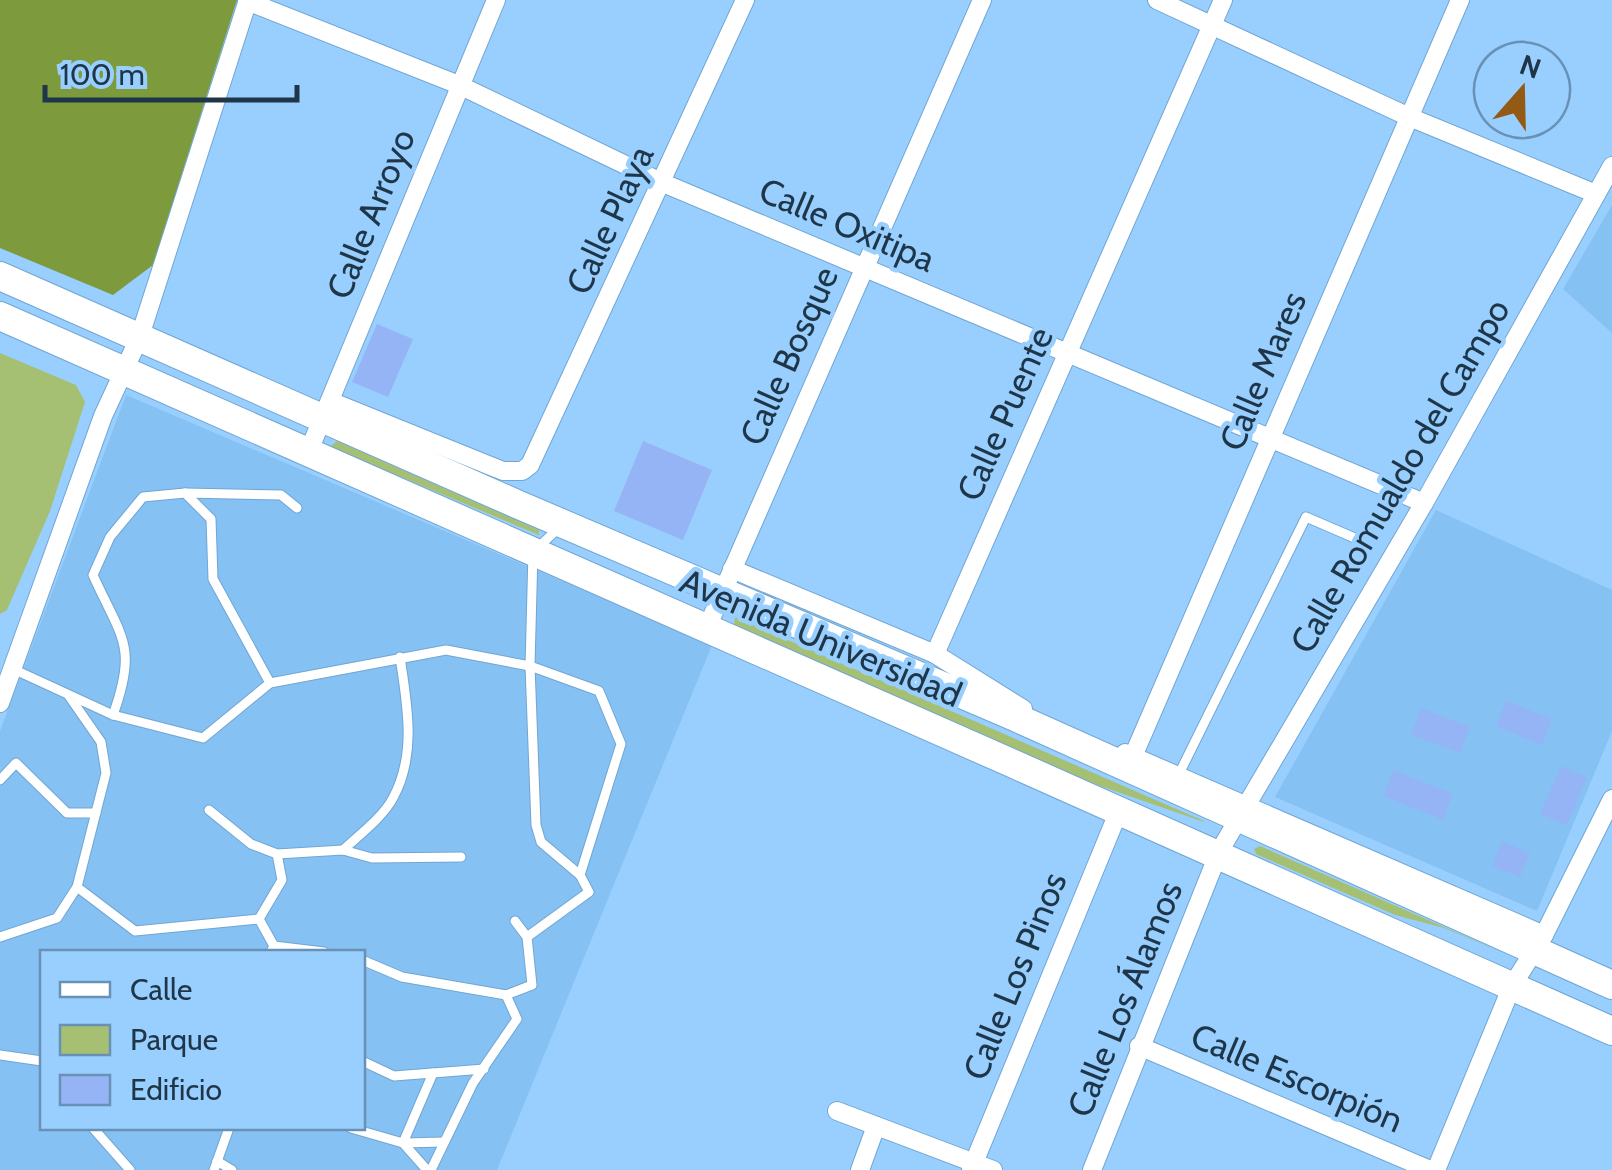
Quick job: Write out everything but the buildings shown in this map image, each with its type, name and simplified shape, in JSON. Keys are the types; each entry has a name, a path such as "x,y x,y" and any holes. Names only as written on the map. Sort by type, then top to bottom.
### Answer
{"main road":[{"name":"Avenida Universidad","path":"0,276 140,336 327,408 563,524 727,580 1539,942 1612,985"},
{"name":"Avenida Universidad","path":"0,316 706,630 1120,808 1612,1030"}],"street":[{"name":"Calle Arroyo","path":"308,454 496,0"},
{"name":"Calle Playa","path":"327,408 503,471 522,471 530,465 664,183 745,0"},
{"name":"Calle Bosque","path":"706,630 982,0"},
{"path":"1158,0 1408,116 1596,194"},
{"name":"Calle Puente","path":"934,654 1223,0"},
{"name":"Calle Mares","path":"1130,762 1460,0"},
{"name":"Calle Oxitipa","path":"248,1 459,85 664,183 1424,503"},
{"path":"0,703 140,336 248,1"},
{"name":"Calle Romualdo del Campo","path":"1219,852 1246,812 1424,503 1612,166"},
{"path":"727,580 934,654 1018,707 1130,762"},
{"path":"1433,1170 1512,986 1539,942 1612,799"},
{"name":"Calle Los Pinos","path":"972,1166 1120,808"},
{"name":"Calle Los Álamos","path":"1092,1170 1219,852"},
{"name":"Calle Escorpión","path":"1140,1046 1433,1170"},
{"path":"838,1111 972,1166 993,1170"},
{"path":"860,1170 876,1126"}],"lane":[{"path":"185,493 211,519 213,579 270,683"},
{"path":"113,715 128,674 127,651 93,576 110,537 143,497 185,493 282,495 297,508"},
{"path":"1176,780 1306,518 1364,542"},
{"path":"527,937 589,892 580,875 541,842 536,825 530,666 533,552 563,524"},
{"path":"13,669 113,715 203,738 270,683 446,650 530,666 599,692 621,744 580,875"},
{"path":"344,850 392,801 404,771 410,731 400,657"},
{"path":"0,936 57,918 78,886 106,774 101,742 68,694"},
{"path":"0,780 16,763 67,813 96,813"},
{"path":"209,810 252,844 277,854 344,850 372,858 462,858"},
{"path":"259,919 282,880 277,854"},
{"path":"78,886 135,931 259,919"},
{"path":"259,919 272,949"},
{"path":"365,961 402,977 506,994 532,985 527,937 515,922"},
{"path":"404,1143 429,1170 484,1069 517,1019 506,994"},
{"path":"0,1055 40,1060"},
{"path":"365,1062 394,1076 484,1069"},
{"path":"404,1143 433,1073"},
{"path":"95,1130 130,1170"},
{"path":"228,1130 215,1165 232,1170"},
{"path":"359,1130 404,1143 444,1142"}],"shaded area":[{"path":"1612,205 1612,333 1563,289"},
{"path":"126,395 712,645 497,1170 0,1170 0,731"},
{"path":"1436,510 1612,590 1612,731 1537,911 1275,797"}],"green space":[{"path":"0,0 237,0 153,265 113,295 0,248"},
{"path":"0,353 76,385 85,402 50,511 7,610 0,614"},
{"path":"337,441 539,530 539,535 330,447"},
{"path":"735,617 1204,822 1086,781 734,625"},
{"path":"1260,846 1503,953 1444,928 1395,915 1256,854 1254,849"}]}
